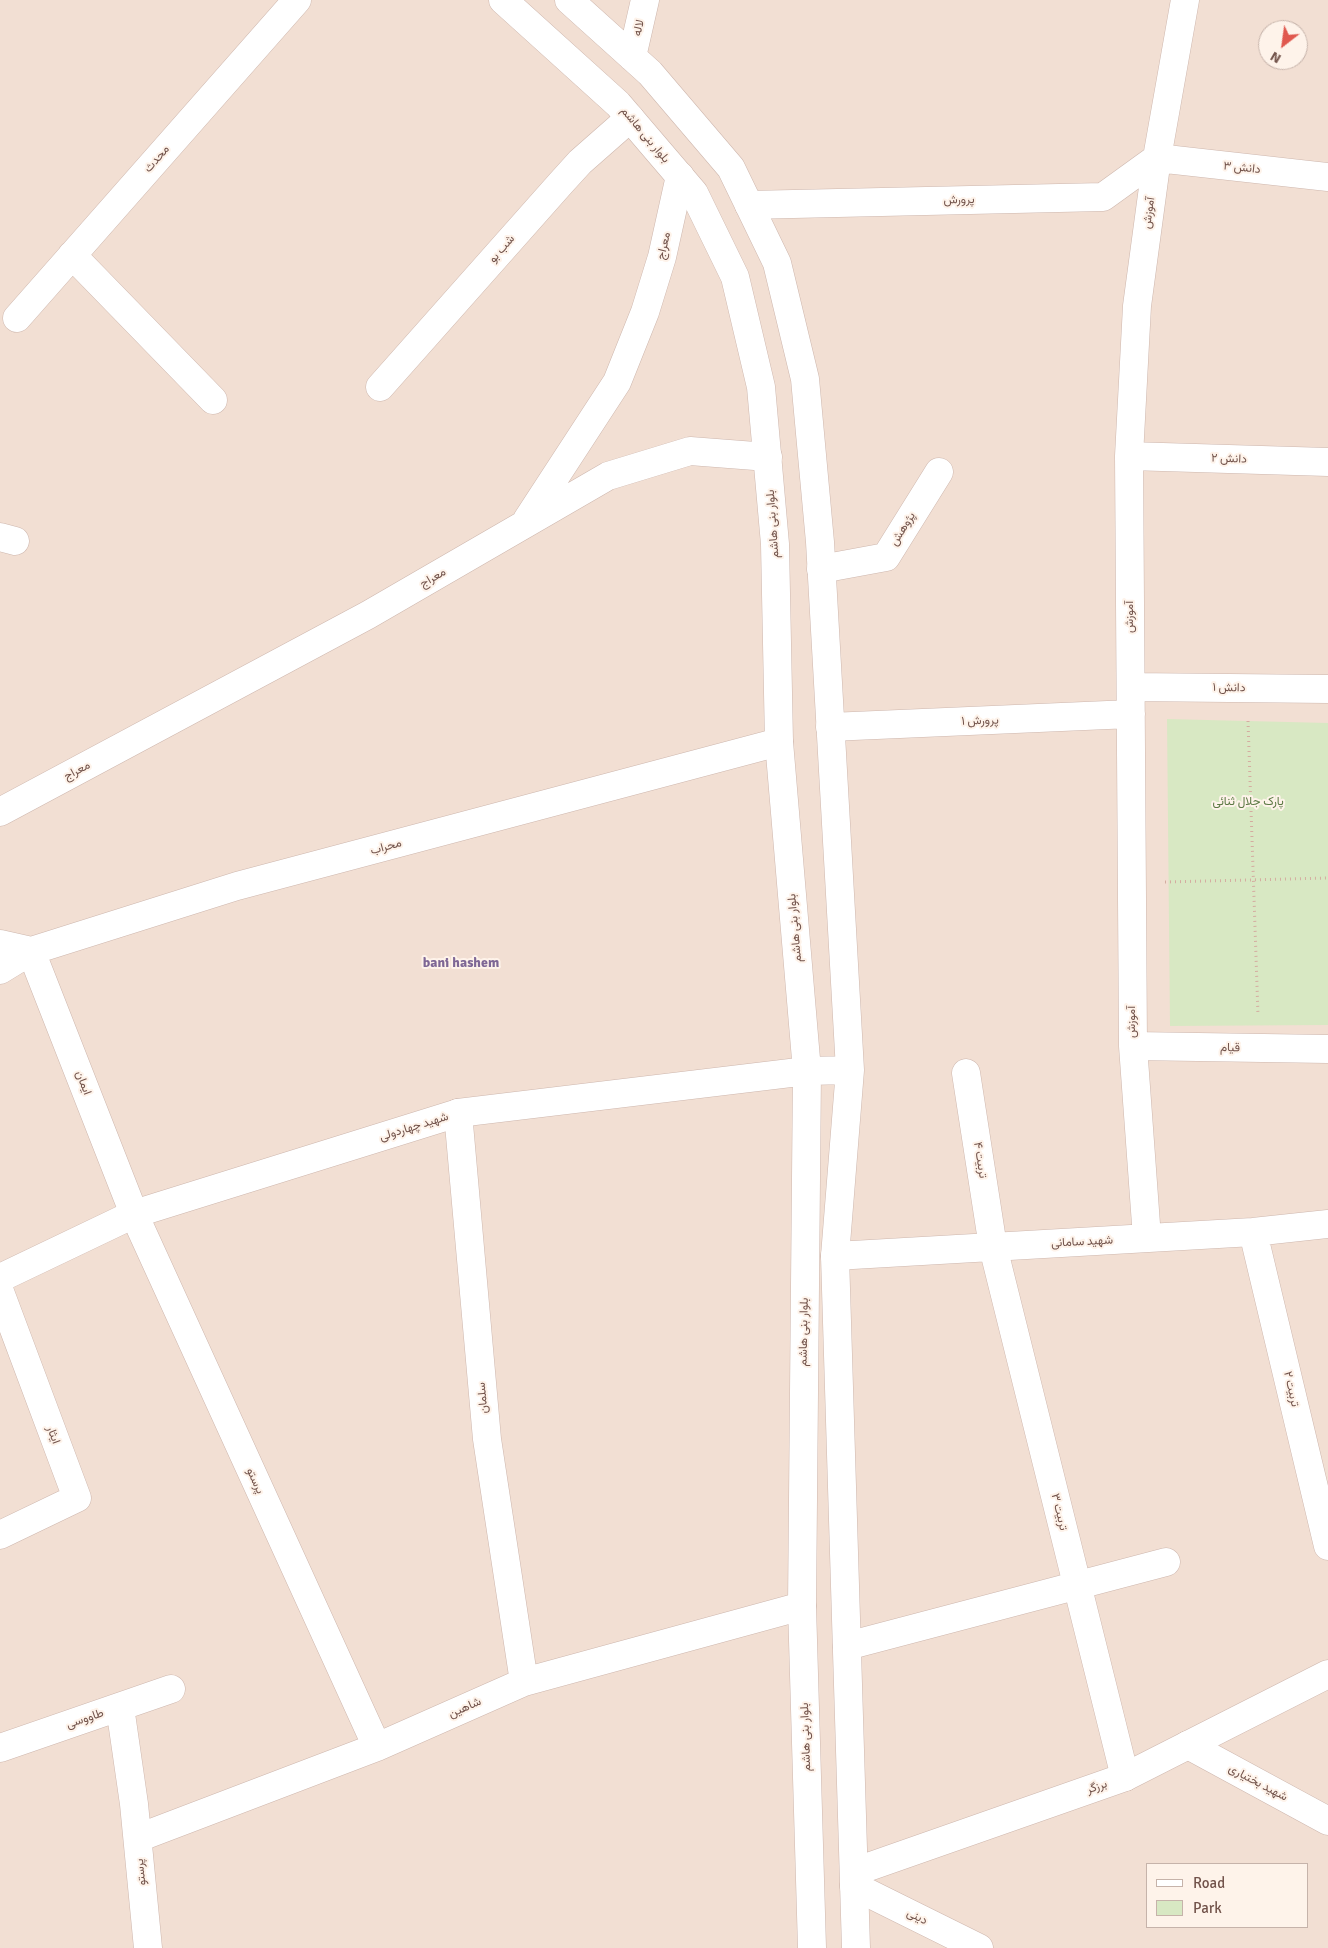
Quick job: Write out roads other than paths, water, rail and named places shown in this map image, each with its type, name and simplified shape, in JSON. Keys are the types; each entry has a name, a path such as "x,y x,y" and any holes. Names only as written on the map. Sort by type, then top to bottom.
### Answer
{"street":[{"name":"محدث","path":"16,318 297,0"},
{"name":"بلوار بنی هاشم","path":"504,0 618,104 694,193 735,277 762,387 775,544 779,742 807,1071 802,1606 812,1948"},
{"path":"569,0 650,73 731,168 777,263 805,379 821,570 850,1070 835,1256 856,1948"},
{"name":"لاله","path":"632,57 645,0"},
{"name":"آموزش","path":"1146,1238 1132,1046 1129,456 1137,306 1157,158 1185,0"},
{"name":"شب بو","path":"380,387 567,177 630,118"},
{"name":"دانش ۳","path":"1157,158 1328,177"},
{"name":"پرورش","path":"749,205 1103,197 1157,158"},
{"name":"معراج","path":"0,812 368,615 524,525 617,382 645,312 662,257 680,176"},
{"path":"72,255 213,400"},
{"path":"524,525 608,476 690,451 768,458"},
{"name":"دانش ۲","path":"1129,456 1328,462"},
{"name":"پژوهش","path":"821,570 886,556 939,472"},
{"name":"دانش ۱","path":"1131,687 1328,689"},
{"name":"پرورش ۱","path":"830,728 1131,714"},
{"name":"محراب","path":"0,970 31,951 238,886 779,742"},
{"path":"0,944 31,951"},
{"name":"ایمان","path":"31,951 134,1214"},
{"name":"قیام","path":"1132,1046 1328,1049"},
{"name":"شهید چهاردولی","path":"0,1278 134,1214 458,1113 807,1071 850,1070"},
{"name":"تربیت ۴","path":"966,1073 993,1246"},
{"name":"سلمان","path":"458,1113 487,1439 524,1682"},
{"name":"پرستو","path":"134,1214 377,1747"},
{"name":"شهید سامانی","path":"835,1256 1253,1232 1328,1224"},
{"name":"تربیت ۲","path":"1253,1232 1328,1546"},
{"name":"تربیت ۳","path":"993,1246 1125,1777"},
{"name":"ایثار","path":"0,1292 77,1498 0,1535"},
{"path":"847,1646 1166,1562"},
{"name":"شاهین","path":"138,1838 377,1747 524,1682 802,1606"},
{"name":"برزگر","path":"854,1879 1125,1777 1328,1674"},
{"name":"طاووسی","path":"0,1748 171,1689"},
{"name":"پرستو","path":"120,1707 138,1838 148,1948"},
{"name":"شهید بختیاری","path":"1188,1745 1328,1820"},
{"name":"دینی","path":"854,1879 979,1948"}],"district":[{"name":"bani hashem","path":"461,963"}],"park label":[{"name":"پارک جلال ثنائی","path":"1248,802"}]}
